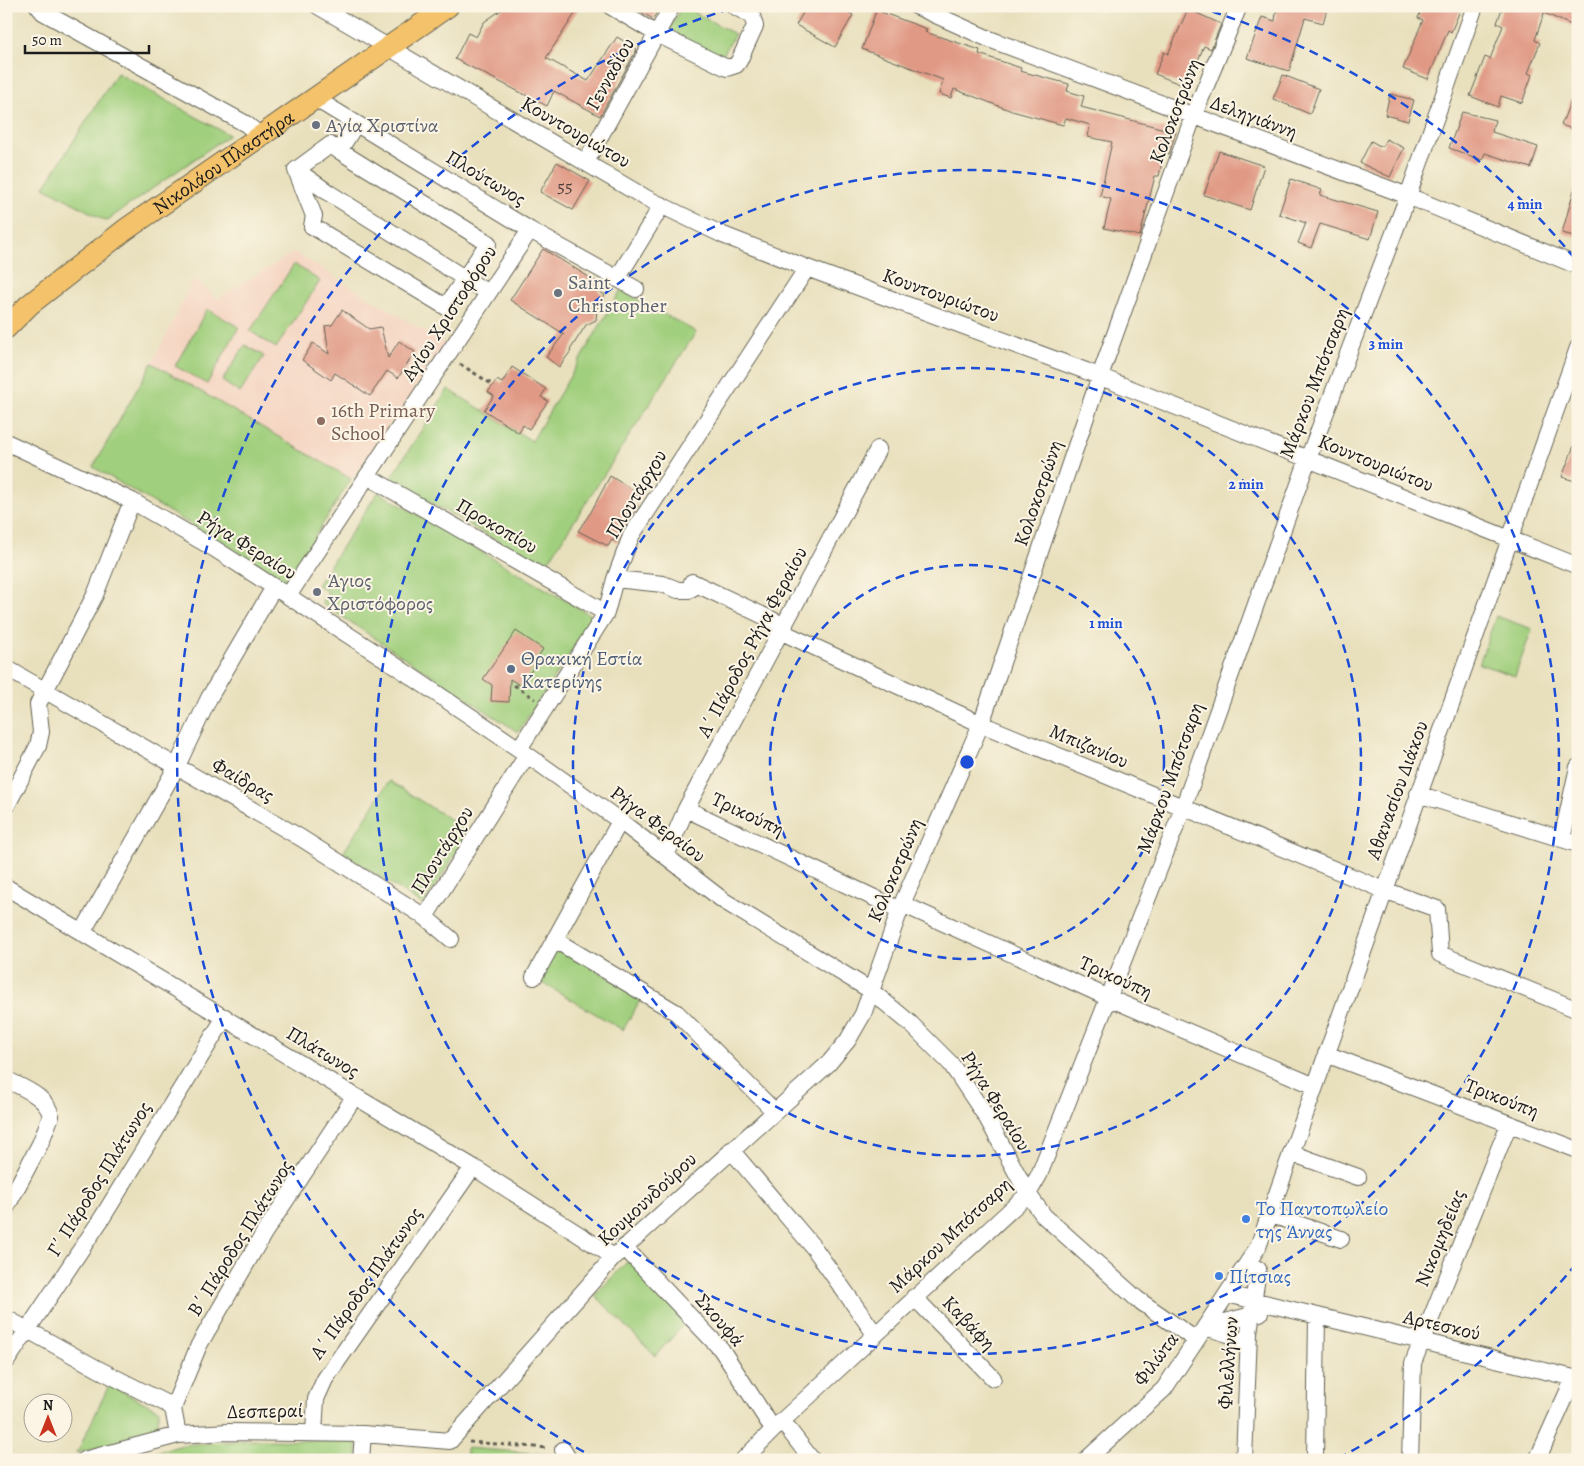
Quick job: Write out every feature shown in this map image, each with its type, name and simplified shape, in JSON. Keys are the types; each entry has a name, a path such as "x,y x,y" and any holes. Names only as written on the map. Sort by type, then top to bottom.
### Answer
{"main road":[{"name":"Νικολάου Πλαστήρα","path":"6,328 29,304 125,230 448,6"}],"street":[{"path":"38,6 43,12 246,124 261,136"},
{"name":"Κουντουριώτου","path":"318,6 662,205 724,235 807,268 1100,376 1578,566"},
{"path":"610,6 657,34 722,66 732,67 739,61 755,26 752,16 734,6"},
{"name":"Γενναδίου","path":"586,162 672,6"},
{"name":"Κολοκοτρώνη","path":"870,990 901,907 981,724 1100,376 1193,117 1239,6"},
{"name":"Μάρκου Μπότσαρη","path":"743,1460 777,1425 914,1297 1028,1194 1039,1175 1183,808 1308,459 1408,196 1475,6"},
{"name":"Δεληγιάννη","path":"924,8 989,39 1408,196 1578,266"},
{"name":"Πλούτωνος","path":"316,99 355,125 530,230 636,290"},
{"path":"339,151 355,125"},
{"path":"296,170 330,145 488,243 446,307 312,226 314,216 329,193"},
{"path":"296,170 329,193 488,293"},
{"path":"296,170 314,216"},
{"path":"617,278 662,205"},
{"name":"Αγίου Χριστοφόρου","path":"288,596 530,230"},
{"name":"Πλουτάρχου","path":"425,917 523,752 546,706 606,614 615,579 631,536 807,268"},
{"name":"Αθανασίου Διάκου","path":"1227,1294 1258,1247 1578,348"},
{"name":"Ρήγα Φεραίου","path":"6,442 132,501 215,549 523,752 620,821 724,901 870,990 912,1024 951,1064 987,1118 1028,1194 1044,1216 1137,1299 1201,1333 1228,1334 1248,1346"},
{"name":"Α΄ Πάροδος Ρήγα Φεραίου","path":"666,856 686,809 878,449"},
{"name":"Προκοπίου","path":"367,476 606,614"},
{"path":"6,807 38,746 41,732 38,704 95,595 132,501"},
{"name":"Μπιζανίου","path":"615,579 663,584 678,590 689,590 694,584 981,724 1384,890 1437,909 1440,954 1578,1010"},
{"path":"82,933 177,766 210,698 274,587"},
{"name":"Φαίδρας","path":"6,668 301,838 425,917 451,939"},
{"path":"1562,839 1578,767"},
{"path":"1418,794 1578,844"},
{"name":"Τρικούπη","path":"686,809 901,907 1315,1086"},
{"path":"534,977 620,821"},
{"name":"Πλάτωνος","path":"6,888 619,1252"},
{"path":"555,940 677,1013 774,1111"},
{"name":"Κουμουνδούρου","path":"450,1441 619,1252 829,1063 848,1040 863,1014 870,990"},
{"name":"Γ΄ Πάροδος Πλάτωνος","path":"6,1362 102,1218 225,1017"},
{"name":"Τρικούπη","path":"1326,1054 1578,1150"},
{"path":"6,1079 39,1098 48,1106 51,1116 40,1144 6,1208"},
{"name":"Β΄ Πάροδος Πλάτωνος","path":"173,1408 199,1345 264,1232 355,1096"},
{"name":"Νικομηδείας","path":"1410,1460 1413,1363 1509,1124"},
{"path":"731,1150 814,1248 875,1334"},
{"path":"1291,1153 1358,1177"},
{"name":"Α΄ Πάροδος Πλάτωνος","path":"314,1432 316,1399 325,1379 473,1167"},
{"path":"1269,1214 1341,1238"},
{"name":"Αθανασίου Διάκου","path":"1258,1247 1258,1269"},
{"name":"Σκουφά","path":"619,1252 720,1349 777,1425 812,1460"},
{"path":"1227,1294 1249,1285 1258,1269"},
{"name":"Φιλελλήνων","path":"1244,1460 1248,1346 1258,1269"},
{"name":"Αρτεσκού","path":"1227,1294 1253,1308 1298,1311 1576,1378"},
{"name":"Φιλώτα","path":"1086,1460 1164,1389 1227,1294"},
{"name":"Καβάφη","path":"914,1297 993,1378"},
{"name":"Αρτεσκού","path":"1201,1333 1253,1308"},
{"path":"1315,1460 1317,1316"},
{"path":"6,1318 173,1408 178,1435"},
{"path":"1537,1460 1576,1378"},
{"name":"Δεσπεραί","path":"84,1460 178,1435 258,1431 314,1432 450,1441"},
{"path":"361,1460 362,1434"}],"path":[{"path":"447,355 493,385"},
{"path":"514,685 546,706"},
{"path":"450,1441 566,1455"}],"shaded area":[{"name":"16th Primary School","path":"294,252 445,344 351,479 152,363 194,279 217,299"}],"green space":[{"path":"682,6 735,34 715,69 663,40"},
{"path":"117,73 229,135 106,221 44,187"},
{"path":"294,264 320,281 276,348 250,331"},
{"path":"621,290 696,332 544,568 390,479 448,389 532,441"},
{"path":"207,309 239,327 207,384 175,366"},
{"path":"245,345 264,356 240,393 222,381"},
{"path":"152,363 351,479 287,581 93,467"},
{"path":"378,492 594,617 518,732 321,603 328,592 317,585"},
{"path":"1496,616 1532,629 1515,676 1479,664"},
{"path":"389,781 470,832 423,905 343,853"},
{"path":"555,946 642,997 623,1030 536,979"},
{"path":"629,1260 688,1320 655,1356 595,1295"},
{"path":"109,1385 159,1410 158,1427 152,1433 77,1453"},
{"path":"254,1440 357,1441 357,1460 126,1460 183,1445"},
{"path":"466,1448 559,1455 562,1460 466,1460"}],"building":[{"path":"507,6 580,6 546,58 588,81 617,37 637,49 600,116 554,91 547,106 455,59 468,33 476,37 484,22"},
{"path":"630,6 660,6 653,19"},
{"path":"807,6 837,6 853,15 835,47 796,25"},
{"path":"878,6 881,6 881,12 927,29 925,32 980,50 979,54 1021,68 1020,71 1069,84 1067,91 1084,96 1081,107 1176,132 1169,154 1164,153 1159,176 1155,176 1140,236 1104,228 1111,199 1100,196 1112,142 1088,137 1090,125 1066,118 1063,125 1012,111 954,89 951,98 939,94 943,80 862,49"},
{"path":"1277,6 1328,6 1323,23 1305,18 1289,71 1247,58 1262,17 1275,21"},
{"path":"1423,6 1462,6 1451,32 1448,30 1428,79 1403,69 1423,20 1418,18"},
{"path":"1503,6 1578,6 1578,28 1544,13 1535,40 1540,43 1528,73 1532,75 1522,103 1501,96 1498,107 1470,96 1485,57 1490,59 1503,26 1497,23"},
{"path":"1188,9 1221,24 1211,49 1204,46 1187,87 1155,74 1164,52 1168,54"},
{"path":"1283,75 1319,89 1310,114 1273,99"},
{"path":"1578,86 1578,131 1561,125"},
{"path":"1390,94 1414,100 1408,121 1385,115"},
{"path":"1462,112 1495,120 1492,132 1538,147 1531,168 1485,153 1482,160 1449,148"},
{"path":"1386,139 1404,148 1390,177 1360,163 1371,141 1382,147"},
{"path":"1219,151 1264,166 1250,210 1204,195"},
{"path":"557,162 590,181 573,210 540,192"},
{"path":"1291,179 1322,190 1320,195 1378,212 1370,239 1320,224 1311,248 1298,243 1306,223 1279,214"},
{"path":"1574,190 1578,191 1578,237 1562,233"},
{"name":"Saint Christopher","path":"543,249 602,285 598,291 605,295 597,308 596,320 586,325 559,367 546,357 564,334 510,300"},
{"path":"342,310 369,329 381,327 388,358 399,341 415,352 398,378 387,371 370,396 335,373 331,380 302,360 313,343 329,354 325,326 332,325"},
{"path":"512,367 546,389 541,397 548,401 529,429 523,425 519,433 484,410 494,396 488,392 497,380 502,383"},
{"path":"1578,438 1578,482 1562,477"},
{"path":"610,476 638,493 632,502 638,506 617,542 612,540 608,546 578,531 591,512"},
{"name":"Θρακική Εστία Κατερίνης","path":"516,631 543,649 538,657 539,659 521,686 510,679 509,702 491,701 492,685 483,679"}],"place":[{"name":"Αγία Χριστίνα","path":"316,125"},
{"name":"Saint Christopher","path":"558,293"},
{"name":"16th Primary School","path":"321,421"},
{"name":"Άγιος Χριστόφορος","path":"317,592"},
{"name":"Θρακική Εστία Κατερίνης","path":"511,669"},
{"name":"Το Παντοπωλείο της Άννας","path":"1246,1219"},
{"name":"Πίτσιας","path":"1219,1276"}]}
